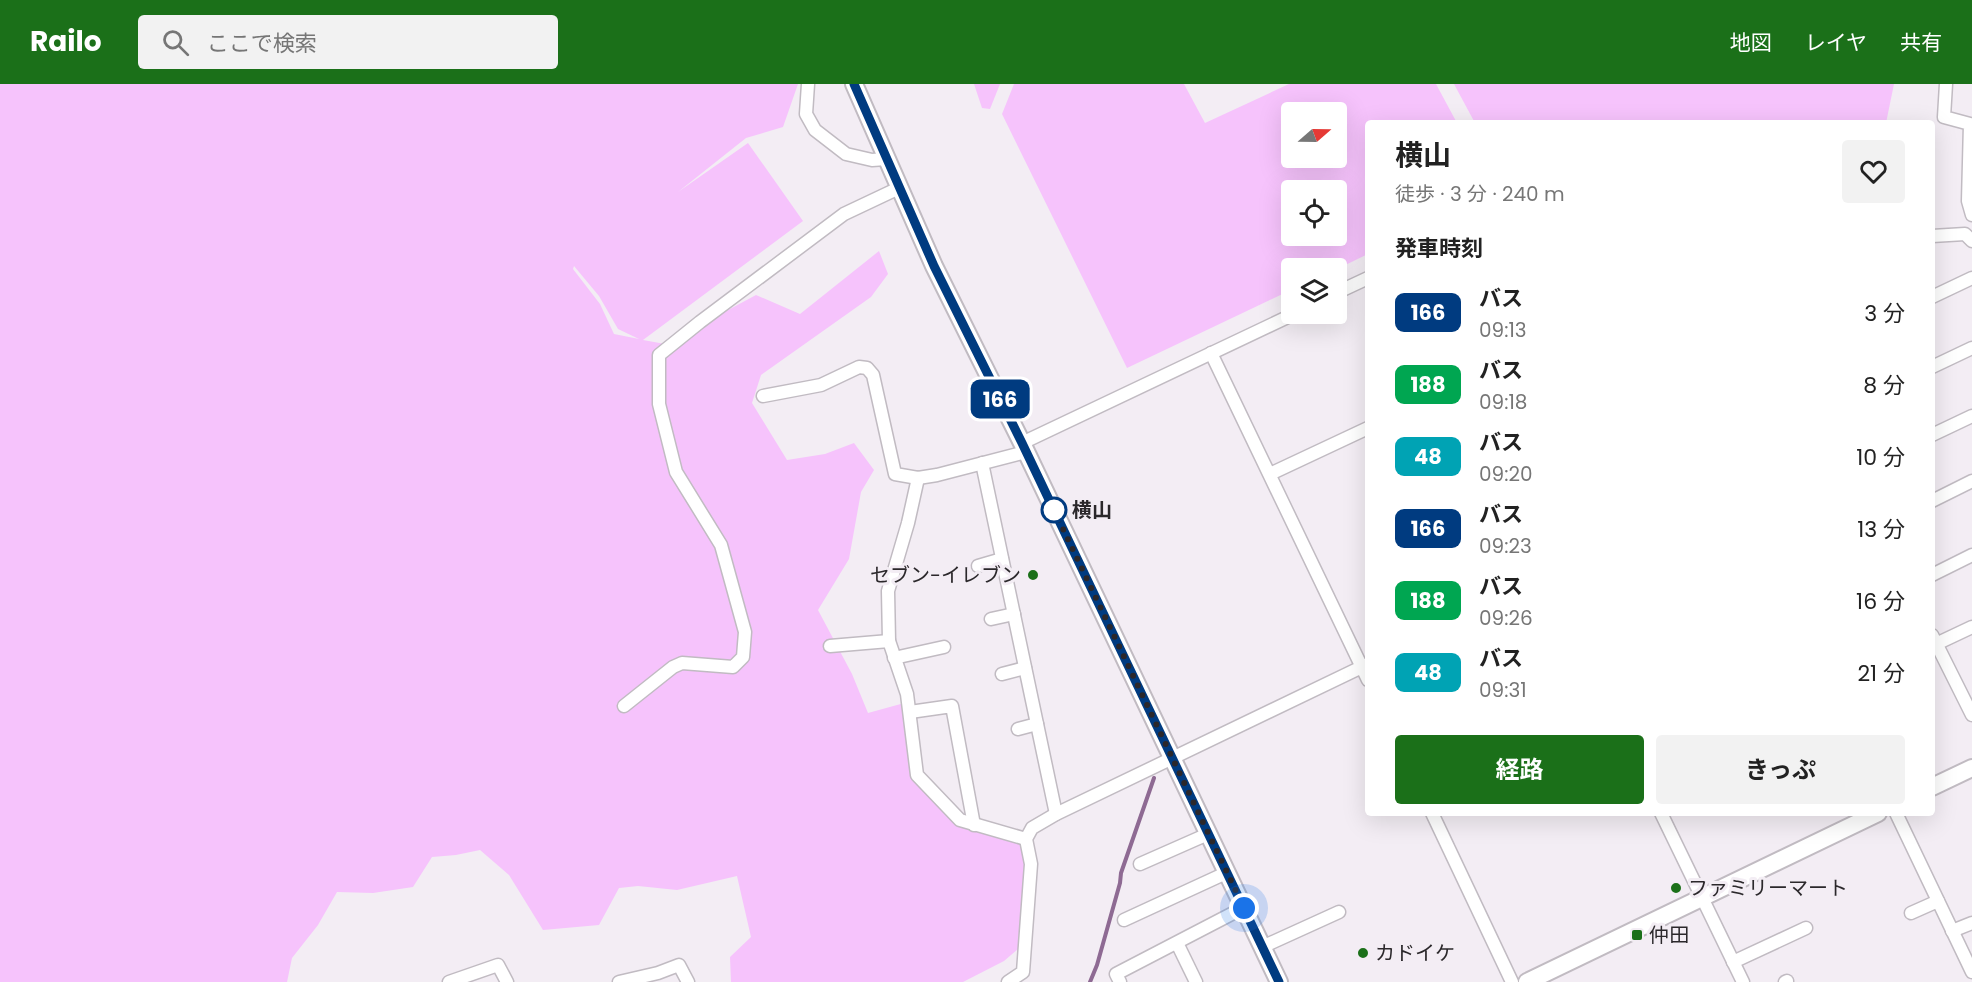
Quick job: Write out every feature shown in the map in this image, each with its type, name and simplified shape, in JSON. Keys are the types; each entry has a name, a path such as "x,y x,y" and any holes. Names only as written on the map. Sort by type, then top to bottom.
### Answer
{"main road":[{"path":"854,84 934,266 1024,447 1279,982"},
{"path":"1935,786 1972,768"},
{"path":"1527,982 1872,816"}],"street":[{"path":"808,84 806,114 815,130 846,154 872,160 886,159"},
{"path":"1946,84 1944,117 1970,123 1968,201 1972,215"},
{"path":"624,706 673,667 682,663 733,667 743,657 745,632 721,545 676,472 659,404 659,355 844,214 899,188"},
{"path":"1935,236 1965,234 1972,240"},
{"path":"1935,296 1972,278"},
{"path":"1347,288 1365,279"},
{"path":"763,396 821,385 859,367 867,368 873,375 895,474 918,478 982,463 1024,447 1281,320"},
{"path":"1935,366 1972,348"},
{"path":"1008,982 1025,977 1031,864 1026,839 1032,828 1056,814 1365,665 1211,353"},
{"path":"1935,434 1972,416"},
{"path":"1270,474 1365,429"},
{"path":"982,463 1056,814"},
{"path":"918,478 908,523 888,591 889,641 907,694 917,775 960,820 1026,839"},
{"path":"1935,500 1972,481"},
{"path":"1935,574 1972,555"},
{"path":"978,566 1002,559"},
{"path":"991,619 1014,614"},
{"path":"1935,639 1972,627"},
{"path":"830,646 889,641"},
{"path":"1935,641 1968,698 1972,715"},
{"path":"894,657 944,647"},
{"path":"1002,674 1025,668"},
{"path":"910,712 952,706 974,825"},
{"path":"1018,729 1037,724"},
{"path":"1433,816 1512,982"},
{"path":"1662,816 1743,982"},
{"path":"1897,816 1972,972"},
{"path":"1140,864 1208,834"},
{"path":"1124,920 1226,873"},
{"path":"1911,913 1938,901"},
{"path":"1120,982 1116,974 1244,908"},
{"path":"1262,946 1339,912"},
{"path":"1952,931 1972,923"},
{"path":"1733,962 1806,928"},
{"path":"1177,943 1196,982"},
{"path":"449,982 498,965 507,982"},
{"path":"619,982 658,973 678,965 688,982"}],"shaded area":[{"path":"0,84 798,84 783,127 746,138 678,192 748,143 803,221 643,340 665,344 756,295 800,314 879,251 888,274 871,297 761,375 752,403 787,460 825,454 854,443 874,470 861,492 849,559 818,610 852,674 868,713 908,702 916,780 946,816 972,831 1026,839 1024,944 1004,961 963,982 731,982 730,957 751,937 737,876 677,890 638,886 619,888 599,925 543,930 509,875 480,850 432,857 413,887 373,893 337,892 318,925 292,958 287,982 0,982","holes":["574,266 599,296 618,329 639,339 614,334 600,304 573,269"]},
{"path":"974,84 1000,84 990,109 982,108"},
{"path":"1014,84 1184,84 1205,123 1289,84 1436,84 1455,120 1365,120 1365,255 1347,264 1347,258 1281,258 1281,295 1127,368 1002,114"},
{"path":"1454,84 1894,84 1887,120 1473,120"}],"waterway":[{"path":"1090,982 1097,965 1121,873 1154,778"}],"bus line":[{"name":"166","path":"854,84 934,266 1022,443 1279,982"}],"place":[{"name":"横山","path":"1054,510"},
{"name":"セブン-イレブン","path":"1033,575"},
{"name":"ファミリーマート","path":"1676,888"},
{"name":"仲田","path":"1637,935"},
{"name":"カドイケ","path":"1363,953"}],"route":[{"path":"1054,510 1244,908"}]}
